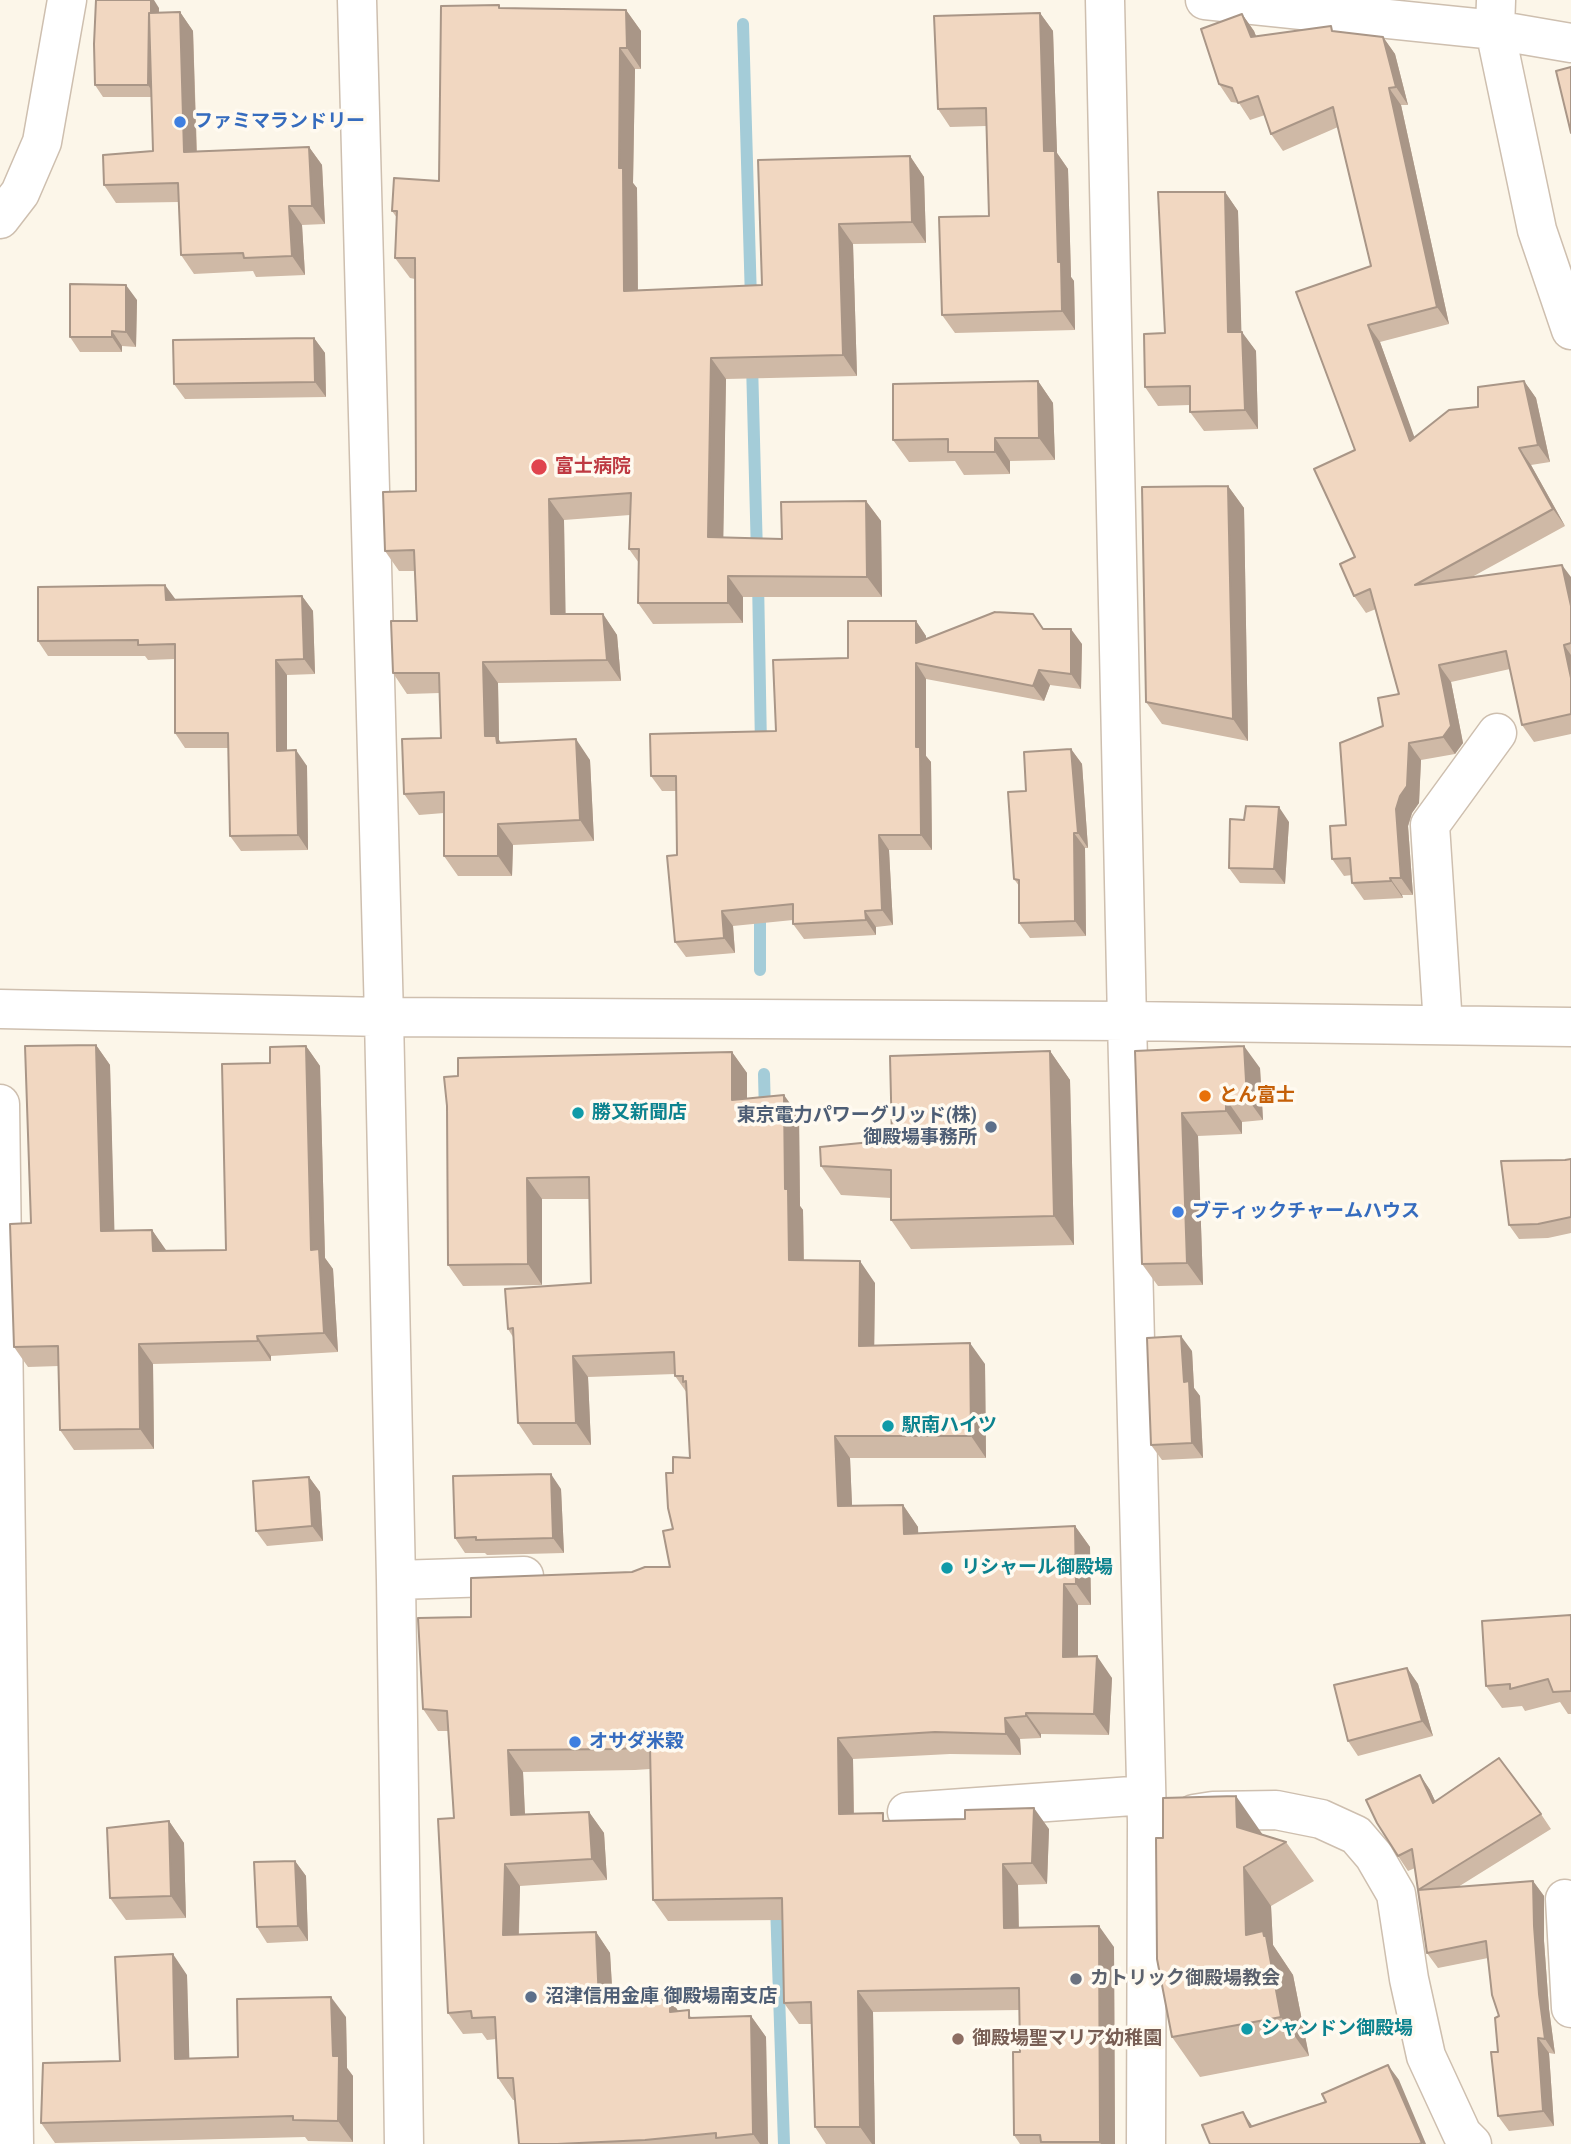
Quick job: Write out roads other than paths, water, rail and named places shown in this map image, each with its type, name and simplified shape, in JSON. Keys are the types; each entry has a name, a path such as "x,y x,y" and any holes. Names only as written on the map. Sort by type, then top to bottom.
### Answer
{"street":[{"path":"0,219 20,193 42,142 67,0"},
{"path":"357,0 397,1580 404,2144"},
{"path":"1105,0 1147,1809 1146,2144"},
{"path":"1205,0 1496,15 1571,43"},
{"path":"1496,15 1537,230 1571,330"},
{"path":"1443,1025 1430,825 1497,733"},
{"path":"0,1009 384,1017 1127,1021 1571,1027"},
{"path":"0,1104 13,2144"},
{"path":"397,1580 563,1575"},
{"path":"907,1812 1276,1810 1321,1819 1356,1835 1374,1856 1396,1894 1409,1979 1426,2056 1462,2134 1472,2144"},
{"path":"1565,1899 1571,2008"}],"waterway":[{"path":"743,24 751,300"},
{"path":"752,363 757,555"},
{"path":"758,580 761,747"},
{"path":"760,909 760,970"},
{"path":"764,1074 765,1113"},
{"path":"776,1904 784,2144"}],"place":[{"name":"ファミマランドリー","path":"180,122"},
{"name":"富士病院","path":"539,467"},
{"name":"とん富士","path":"1205,1096"},
{"name":"勝又新聞店","path":"578,1113"},
{"name":"東京電力パワーグリッド(株) 御殿場事務所","path":"991,1127"},
{"name":"ブティックチャームハウス","path":"1178,1212"},
{"name":"駅南ハイツ","path":"888,1426"},
{"name":"リシャール御殿場","path":"947,1568"},
{"name":"オサダ米穀","path":"575,1742"},
{"name":"カトリック御殿場教会","path":"1076,1979"},
{"name":"沼津信用金庫 御殿場南支店","path":"531,1997"},
{"name":"シャンドン御殿場","path":"1247,2029"},
{"name":"御殿場聖マリア幼稚園","path":"958,2039"}]}
